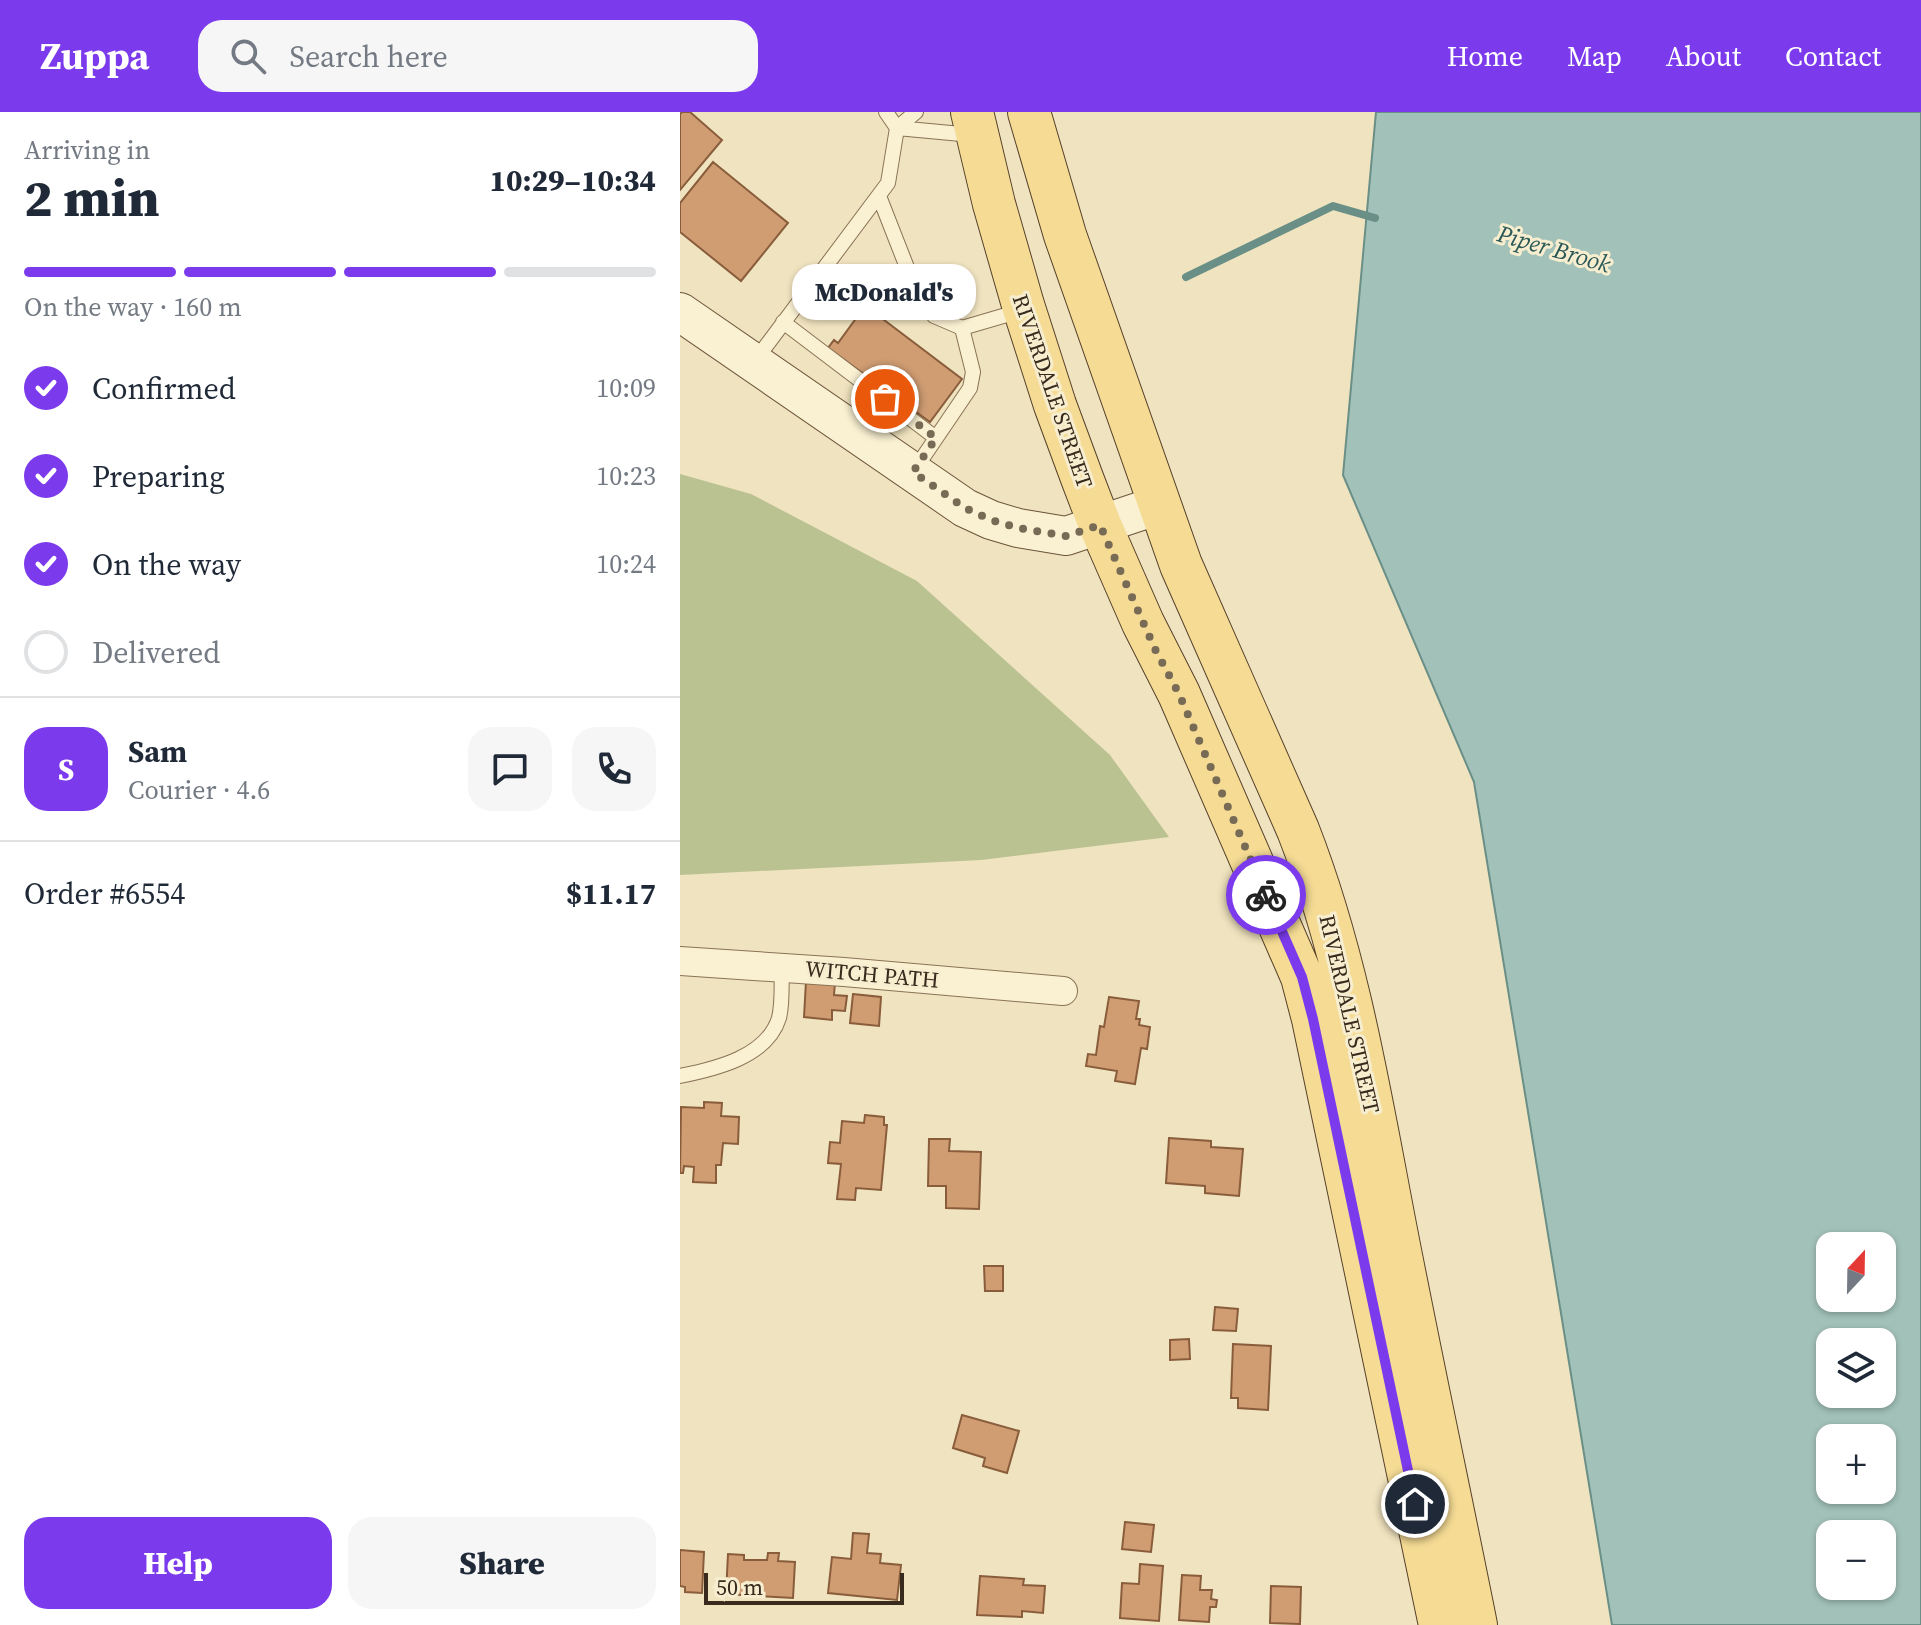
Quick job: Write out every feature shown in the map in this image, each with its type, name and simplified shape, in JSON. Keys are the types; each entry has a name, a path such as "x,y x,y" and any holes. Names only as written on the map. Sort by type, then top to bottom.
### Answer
{"main road":[{"name":"RIVERDALE STREET","path":"1029,112 1065,235 1159,505 1198,605 1298,830 1330,925 1371,1098 1476,1625"},
{"name":"RIVERDALE STREET","path":"975,124 1024,310 1055,405 1100,525 1155,649 1179,694 1302,977 1440,1625"},
{"path":"681,313 965,508 991,520 1066,536 1159,505"}],"street":[{"name":"WITCH PATH","path":"680,961 1063,991"}],"lane":[{"path":"886,112 897,128"},
{"path":"754,362 888,183 897,128 916,112"},
{"path":"897,128 975,124"},
{"path":"879,196 915,288 934,316 962,328 1024,310"},
{"path":"783,322 936,438"},
{"path":"913,472 970,388 973,372 962,328"},
{"path":"680,1076 698,1073 745,1056 774,1029 780,1015 782,967"}],"green space":[{"path":"680,474 751,494 917,581 1110,755 1169,837 981,860 680,875"}],"water":[{"path":"1376,112 1921,112 1921,1625 1612,1625 1474,782 1343,475"}],"building":[{"path":"690,112 722,140 680,190 680,114"},
{"path":"713,162 788,223 741,281 680,232 680,203"},
{"path":"859,301 962,379 930,422 828,348 834,340 838,343 857,317 851,312"},
{"path":"806,981 835,982 834,995 847,996 845,1011 832,1010 832,1020 804,1017"},
{"path":"853,994 881,997 879,1026 850,1023"},
{"path":"1109,997 1139,1001 1136,1019 1140,1019 1139,1025 1150,1027 1147,1049 1141,1048 1135,1084 1115,1081 1117,1071 1086,1066 1088,1054 1096,1055 1100,1026 1104,1027"},
{"path":"704,1102 722,1103 721,1116 739,1117 738,1144 723,1143 721,1165 716,1165 716,1183 693,1182 694,1167 684,1166 683,1173 680,1173 681,1107 704,1108"},
{"path":"865,1115 884,1117 884,1125 887,1125 881,1190 856,1188 855,1200 837,1199 841,1164 828,1163 830,1142 840,1143 842,1121 864,1123"},
{"path":"1169,1138 1211,1141 1211,1147 1243,1149 1239,1196 1205,1193 1205,1186 1166,1183"},
{"path":"929,1139 950,1139 949,1151 981,1152 979,1209 946,1208 946,1186 928,1186"},
{"path":"984,1266 1003,1266 1003,1291 985,1291"},
{"path":"1215,1307 1238,1309 1236,1331 1213,1330"},
{"path":"1189,1339 1190,1359 1170,1360 1170,1340"},
{"path":"1233,1344 1271,1346 1268,1410 1238,1408 1238,1398 1231,1398"},
{"path":"962,1415 1019,1431 1007,1473 983,1466 985,1458 953,1448"},
{"path":"1125,1522 1154,1525 1151,1552 1122,1549"},
{"path":"853,1533 869,1534 867,1553 881,1554 880,1563 901,1565 897,1600 828,1593 832,1557 851,1559"},
{"path":"680,1550 704,1552 702,1593 685,1592 685,1587 680,1586"},
{"path":"768,1553 779,1553 778,1561 795,1562 793,1598 726,1594 728,1554 744,1555 744,1560 767,1560"},
{"path":"1140,1564 1163,1566 1159,1621 1120,1618 1122,1583 1139,1584"},
{"path":"1182,1575 1201,1576 1200,1590 1212,1590 1211,1599 1217,1600 1216,1607 1210,1607 1209,1622 1179,1620"},
{"path":"980,1576 1024,1579 1023,1585 1045,1586 1043,1613 1022,1611 1022,1617 977,1615"},
{"path":"1271,1586 1301,1587 1300,1624 1270,1623"}],"waterway":[{"name":"Piper Brook","path":"1186,277 1333,206 1375,218"}],"way so far":[{"path":"885,399 936,438 913,472 965,508 991,520 1046,534 1066,536 1100,525 1155,649 1179,694 1266,895"}],"place":[{"name":"McDonald's","path":"885,399"}],"route":[{"path":"1266,895 1302,977 1313,1019 1415,1504"}]}
